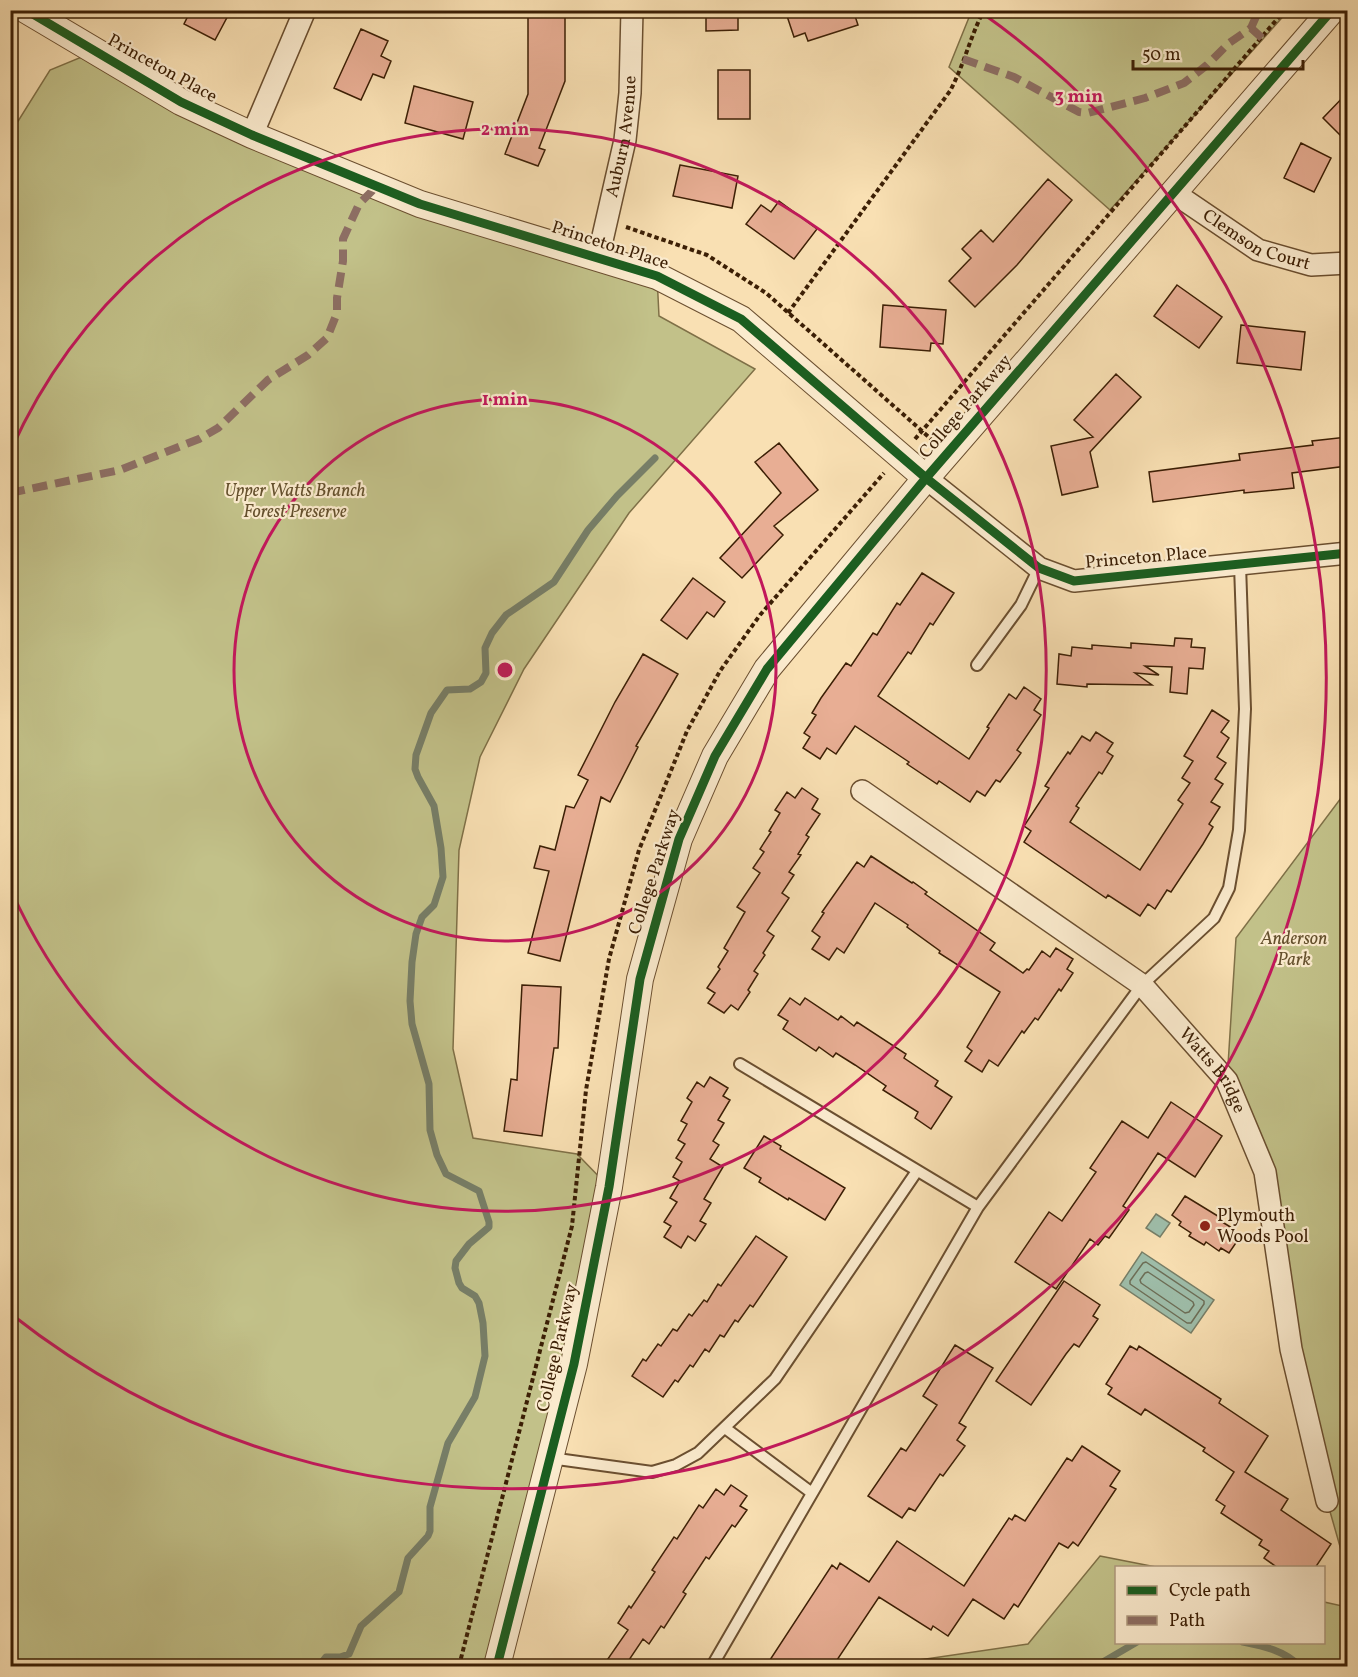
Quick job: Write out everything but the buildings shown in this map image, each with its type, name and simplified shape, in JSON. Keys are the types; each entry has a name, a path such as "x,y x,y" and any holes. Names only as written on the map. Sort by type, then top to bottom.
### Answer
{"street":[{"name":"Princeton Place","path":"26,10 182,102 252,135 420,204 657,276 741,319 926,478 1039,568 1074,581 1347,553"},
{"path":"252,135 305,10"},
{"name":"Auburn Avenue","path":"598,258 625,140 630,93 632,10"},
{"name":"College Parkway","path":"497,1666 574,1364 609,1187 640,979 679,839 715,756 767,669 926,478 1332,10"},
{"name":"Clemson Court","path":"1174,193 1258,249 1311,265 1347,263"},
{"name":"Watts Bridge","path":"862,792 1142,985 1227,1081 1265,1172 1291,1349 1327,1501"}],"lane":[{"path":"712,1666 978,1207 1142,985 1214,918 1229,888 1239,830 1245,709 1240,565"},
{"path":"977,665 1021,605 1039,568"},
{"path":"740,1064 978,1207"},
{"path":"550,1458 652,1472 676,1466 698,1453 776,1379 917,1171"},
{"path":"725,1428 812,1493"}],"path":[{"path":"788,313 950,92 960,73 974,30 984,10"},
{"path":"459,1666 572,1226 586,1090 609,959 639,849 687,731 720,671 760,615 1285,10"},
{"path":"607,220 707,255 766,293 947,454"}],"green space":[{"path":"972,10 1288,11 1110,210 949,67"},
{"name":"Upper Watts Branch Forest Preserve","path":"96,51 252,135 657,276 659,316 755,369 629,513 524,669 480,757 459,850 453,1049 473,1138 577,1154 609,1187 497,1666 11,1666 10,134 50,70"},
{"name":"Anderson Park","path":"1347,790 1347,1571 1327,1501 1265,1172 1227,1081 1236,938"},
{"path":"1100,1556 1151,1566 1115,1566 1115,1644 1325,1644 1325,1602 1347,1607 1347,1666 878,1666 1028,1644"}],"water":[{"path":"1156,1214 1170,1223 1160,1237 1146,1228"},
{"path":"1142,1252 1214,1300 1191,1333 1120,1285"}],"waterway":[{"path":"319,1666 326,1657 340,1657 349,1654 361,1626 399,1592 408,1558 430,1531 430,1507 448,1443 475,1397 485,1356 479,1303 475,1296 462,1288 455,1268 456,1261 469,1244 489,1227 489,1222 479,1191 446,1174 437,1155 430,1130 429,1084 412,1024 410,1001 416,934 422,917 434,905 443,877 434,806 415,769 416,755 431,713 447,690 470,689 481,682 486,673 485,648 492,633 506,615 554,582 588,530 617,496 655,458"},
{"path":"1096,1666 1134,1644"},
{"path":"1252,1644 1288,1656 1299,1666"}],"marked path":[{"path":"963,59 1014,77 1079,112 1088,113 1145,98 1184,83 1207,65 1229,43 1251,28 1259,10"},
{"path":"1251,28 1262,38"},
{"path":"10,493 120,470 199,439 218,428 268,380 308,355 327,338 337,313 343,239 359,204 373,190"}],"cycle path":[{"path":"26,10 181,102 252,135 420,204 657,276 741,319 926,478 1039,568 1074,581 1348,553"},
{"path":"497,1666 574,1364 609,1187 640,979 679,839 715,756 767,669 926,478 1332,10"}],"place":[{"name":"Plymouth Woods Pool","path":"1205,1226"}]}
